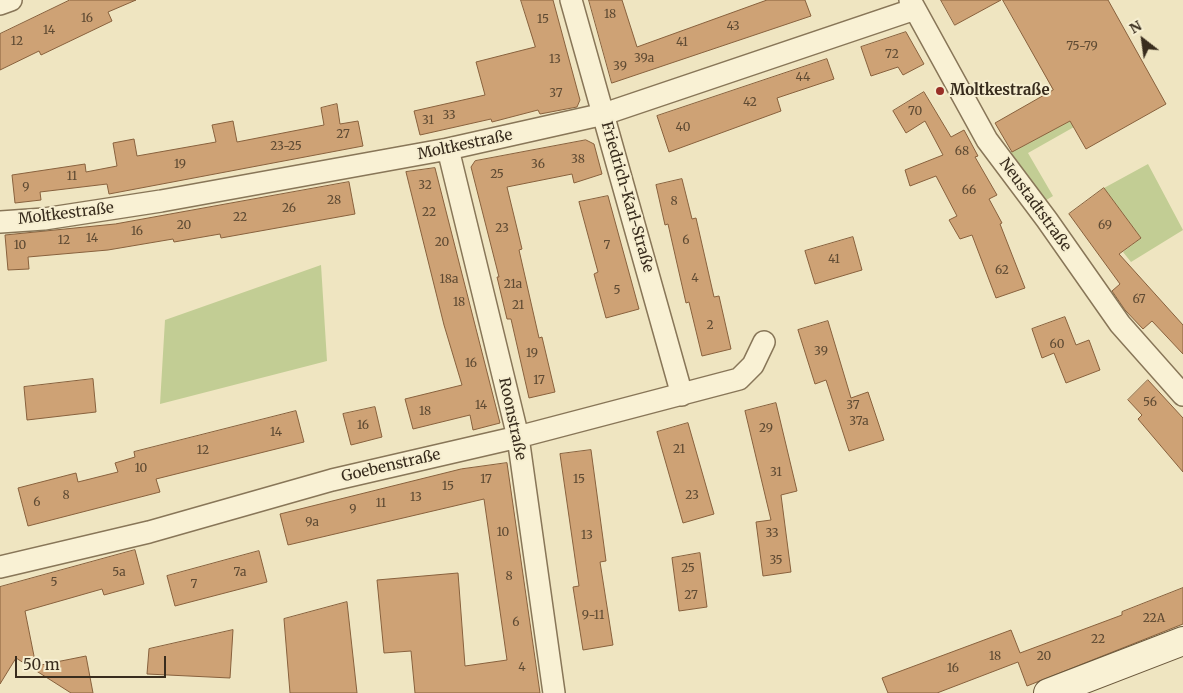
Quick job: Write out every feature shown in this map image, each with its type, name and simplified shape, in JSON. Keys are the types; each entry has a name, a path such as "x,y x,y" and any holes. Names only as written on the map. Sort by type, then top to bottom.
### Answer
{"street":[{"path":"0,4 11,0"},
{"name":"Friedrich-Karl-Straße","path":"571,0 682,395"},
{"name":"Moltkestraße","path":"0,222 44,219 161,201 448,149 604,114 913,4"},
{"name":"Neustadtstraße","path":"913,4 987,140 1047,220 1120,324 1183,395"},
{"name":"Roonstraße","path":"448,149 518,437 554,693"},
{"name":"Goebenstraße","path":"3,566 149,532 332,480 518,437 739,379 753,364 764,342"},
{"path":"1048,693 1183,641"}],"green space":[{"path":"1070,121 1074,127 1028,153 1053,196 1043,202 1011,152"},
{"path":"1148,164 1183,230 1131,262 1123,252 1141,238 1104,188"},
{"path":"321,265 327,361 160,404 165,320"}],"building":[{"path":"70,0 136,0 108,12 112,21 41,55 39,51 0,70 0,34"},
{"path":"521,0 553,0 580,100 577,107 540,114 538,110 492,122 491,119 420,135 414,111 485,95 476,62 535,47"},
{"path":"589,0 622,0 637,47 767,0 805,0 811,16 612,83"},
{"path":"941,0 1001,0 955,25"},
{"path":"1003,0 1108,0 1166,104 1086,149 1070,121 1012,152 995,123 1053,90"},
{"path":"906,32 924,64 903,75 898,67 871,76 861,47"},
{"path":"827,59 834,79 777,98 781,111 669,152 657,116"},
{"path":"924,92 951,137 964,130 978,156 975,157 997,195 989,199 1002,223 1000,224 1025,288 996,298 972,235 960,239 949,220 957,216 936,176 910,186 905,170 943,155 925,121 906,133 893,111"},
{"path":"337,104 340,124 358,121 363,146 109,194 107,184 40,192 41,200 15,203 12,175 85,164 86,172 117,166 113,143 134,139 137,156 216,142 212,125 233,121 237,142 324,125 321,108"},
{"path":"586,140 594,144 602,174 574,183 572,174 507,187 522,249 519,250 539,338 542,337 555,392 529,398 511,319 507,319 497,277 499,277 471,167 475,161"},
{"path":"435,168 500,423 473,430 470,415 413,429 405,399 462,385 444,325 406,172"},
{"path":"682,179 692,219 696,218 714,297 719,296 731,349 702,356 689,302 686,303 668,224 665,225 656,185"},
{"path":"349,182 355,214 221,238 220,234 174,242 173,239 108,250 28,257 29,269 8,270 5,235 115,224"},
{"path":"1104,188 1141,238 1119,254 1183,325 1183,354 1152,321 1143,329 1125,310 1112,291 1120,284 1069,214"},
{"path":"608,196 639,309 606,318 594,274 598,272 579,202"},
{"path":"853,237 862,270 815,284 805,251"},
{"path":"1065,317 1076,345 1089,340 1100,370 1066,383 1054,353 1042,358 1032,329"},
{"path":"828,321 851,398 868,392 884,440 849,451 826,380 815,384 798,330"},
{"path":"93,379 96,412 27,420 24,387"},
{"path":"1148,380 1183,418 1183,472 1138,419 1142,415 1128,400"},
{"path":"776,403 797,491 781,495 791,572 763,576 756,522 771,520 745,411"},
{"path":"375,407 382,437 351,445 343,414"},
{"path":"296,411 304,442 156,479 160,492 28,526 18,488 76,473 78,482 118,472 115,463 135,457 134,452"},
{"path":"688,423 714,514 683,523 657,432"},
{"path":"591,450 606,561 600,562 613,645 583,650 573,587 579,586 560,454"},
{"path":"507,463 540,693 415,693 411,651 384,653 377,580 458,573 465,666 507,660 484,499 288,545 280,514 461,469"},
{"path":"135,550 144,584 104,595 102,589 25,611 36,666 86,656 93,693 71,693 16,658 0,684 0,587"},
{"path":"259,551 267,582 175,606 167,576"},
{"path":"700,553 707,607 679,611 672,558"},
{"path":"1183,588 1183,624 1027,686 1018,662 937,693 888,693 882,678 1011,630 1020,653 1122,615 1122,612"},
{"path":"347,602 357,693 290,693 284,619"},
{"path":"233,630 230,678 147,674 149,649"}],"place":[{"name":"Moltkestraße","path":"940,91"}]}
